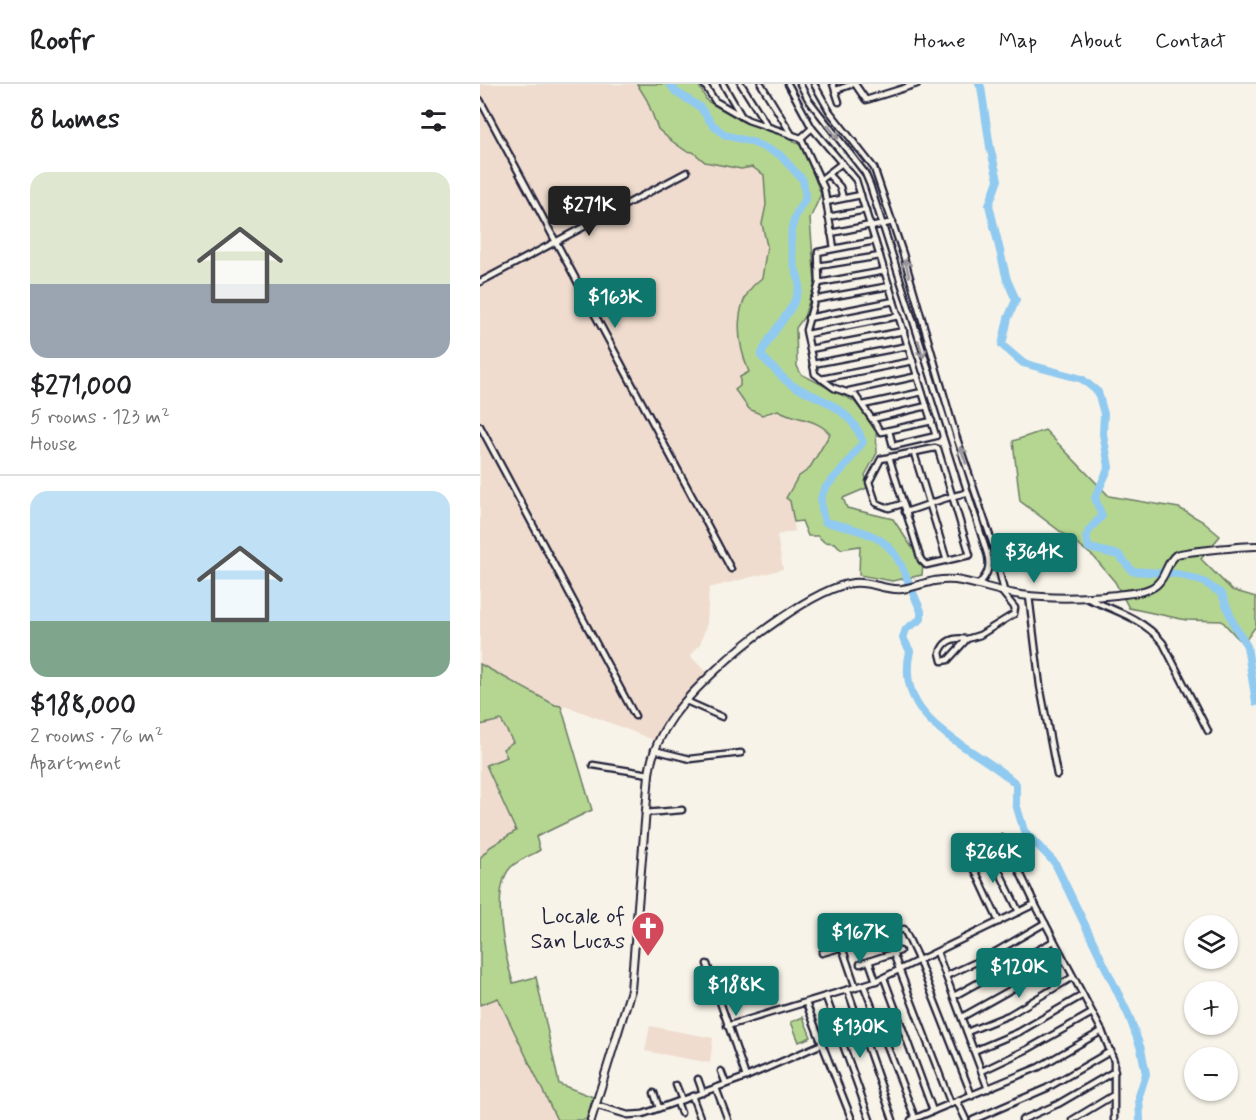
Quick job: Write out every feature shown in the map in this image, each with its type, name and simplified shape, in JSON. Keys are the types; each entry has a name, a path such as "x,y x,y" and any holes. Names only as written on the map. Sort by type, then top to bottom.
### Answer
{"main road":[{"path":"591,1120 631,990 636,957 645,813 654,750 672,717 742,646 792,612 836,588 862,583 899,589 918,583 954,580 1029,596 1084,597 1139,591 1159,583 1176,555 1186,551 1204,553 1256,546"}],"street":[{"path":"704,84 715,101 742,117 801,138 820,180 834,248"},
{"path":"723,84 742,117"},
{"path":"741,84 768,128"},
{"path":"761,84 792,135"},
{"path":"788,84 812,128 856,180 936,436 893,446 890,431"},
{"path":"800,84 808,99 865,173 965,493 990,563 978,585"},
{"path":"814,84 830,112 874,168 893,222 920,320 937,365 998,562 1002,590 1015,608 1014,614 980,635 967,639 955,639 946,643 940,653 942,661 948,660 967,639"},
{"path":"833,84 839,102"},
{"path":"836,90 854,84 866,100 917,84"},
{"path":"480,100 731,570"},
{"path":"801,138 812,128"},
{"path":"820,180 842,162"},
{"path":"480,282 687,172"},
{"path":"828,174 840,187 843,198"},
{"path":"826,202 861,195"},
{"path":"828,217 866,210"},
{"path":"831,233 871,228 893,222"},
{"path":"875,241 819,251 819,283 808,318 807,334 815,374 820,380 855,395 880,432 932,421"},
{"path":"818,267 880,256"},
{"path":"819,283 885,271"},
{"path":"813,300 890,286"},
{"path":"808,318 894,301"},
{"path":"807,334 899,316"},
{"path":"810,350 904,331"},
{"path":"813,364 908,346"},
{"path":"820,380 913,361"},
{"path":"847,392 918,376"},
{"path":"863,405 922,392"},
{"path":"872,419 927,406"},
{"path":"480,426 635,716"},
{"path":"888,458 905,512 916,550 924,563 947,561 970,554 938,449 881,459 869,482 876,503 888,508 902,504"},
{"path":"914,453 947,561"},
{"path":"905,512 975,490"},
{"path":"990,563 998,562"},
{"path":"1029,596 1040,686 1057,775"},
{"path":"1084,597 1144,623 1155,633 1163,642 1208,731"},
{"path":"686,701 722,717"},
{"path":"654,750 690,759 741,753"},
{"path":"593,765 649,774"},
{"path":"645,813 682,810"},
{"path":"958,860 1004,839 1111,1051 1115,1071 1112,1096 1114,1120"},
{"path":"987,846 1019,912"},
{"path":"968,855 999,922"},
{"path":"727,1026 864,986 1035,904"},
{"path":"946,976 985,958 1045,923"},
{"path":"822,953 903,928 919,961 972,1096"},
{"path":"954,996 1054,941"},
{"path":"842,947 856,988"},
{"path":"860,964 900,951"},
{"path":"937,952 988,1089"},
{"path":"893,953 951,1104"},
{"path":"962,1017 1064,960"},
{"path":"869,961 876,981"},
{"path":"707,964 746,1077"},
{"path":"967,1032 1009,1015 1073,977"},
{"path":"884,978 933,1111"},
{"path":"864,986 913,1119 1039,1067 1102,1031"},
{"path":"849,991 893,1120"},
{"path":"974,1051 1019,1032 1083,995"},
{"path":"826,997 870,1120"},
{"path":"806,1003 852,1120"},
{"path":"982,1071 1028,1049 1092,1013"},
{"path":"595,1105 636,1116 746,1077 822,1044"},
{"path":"973,1120 1047,1088 1111,1051"},
{"path":"721,1071 726,1084"},
{"path":"1022,1120 1058,1104 1115,1071"},
{"path":"698,1079 703,1092"},
{"path":"676,1085 681,1113"},
{"path":"716,1088 728,1120"},
{"path":"654,1093 660,1108"},
{"path":"692,1096 701,1120"},
{"path":"1072,1120 1112,1096"},
{"path":"957,1101 966,1120"}],"shaded area":[{"path":"480,84 637,84 647,100 658,129 669,139 686,151 693,152 705,162 741,169 752,167 764,175 766,205 762,224 767,246 762,278 743,356 759,411 768,415 778,410 787,415 805,418 831,434 809,469 798,477 786,499 790,501 795,531 777,535 783,569 709,588 707,623 700,644 690,656 706,672 669,716 654,740 569,707 555,705 480,664"},
{"path":"501,720 513,743 507,757 486,765 516,831 490,847 480,858 480,725"},
{"path":"498,997 557,1120 480,1120 480,1005"},
{"path":"650,1026 713,1038 710,1063 645,1051"}],"green space":[{"path":"637,84 698,84 707,101 744,122 783,135 802,146 821,194 810,219 815,283 804,317 796,328 797,366 801,374 854,401 876,432 877,453 865,475 869,487 843,498 847,508 893,519 923,564 922,575 892,581 859,575 860,546 841,549 835,543 824,542 818,536 808,536 802,521 794,522 790,501 786,498 798,477 809,469 830,434 819,425 778,410 762,415 749,409 735,390 740,386 740,377 749,372 739,334 741,309 745,297 762,278 767,246 762,224 766,205 764,175 752,167 741,169 705,162 693,152 686,151 669,139 658,129 647,100"},
{"path":"1045,430 1109,496 1179,508 1202,521 1220,536 1201,559 1232,590 1256,597 1256,626 1243,644 1222,621 1186,620 1129,608 1115,582 1094,557 1020,501 1013,441"},
{"path":"480,664 555,705 561,706 592,810 536,837 540,850 511,867 501,891 500,906 503,940 513,983 536,977 559,1084 593,1097 586,1120 557,1120 498,998 480,1005 480,858 490,847 516,831 486,765 507,757 503,749 513,742 501,720 480,725"},
{"path":"803,1017 811,1037 799,1042 791,1022"}],"waterway":[{"path":"670,84 676,92 700,107 712,124 725,135 752,142 779,154 803,180 806,198 796,214 791,237 799,287 792,306 770,338 761,356 788,383 834,406 851,420 858,430 863,442 824,490 821,502 825,522 880,540 897,558 921,611 921,619 906,629 903,638 910,651 908,676 914,697 925,715 941,730 1016,784 1016,804 1024,831 1055,863 1129,1016 1141,1049 1146,1074 1139,1096 1140,1120"},
{"path":"979,84 998,180 989,205 1007,280 1016,300 1008,318 1002,345 1023,363 1082,379 1098,392 1104,414 1103,434 1109,467 1095,498 1102,516 1089,530 1086,538 1089,548 1119,555 1132,571 1178,574 1204,582 1222,594 1234,625 1247,646 1256,702"}],"place":[{"name":"Locale of San Lucas","path":"648,957"}]}
